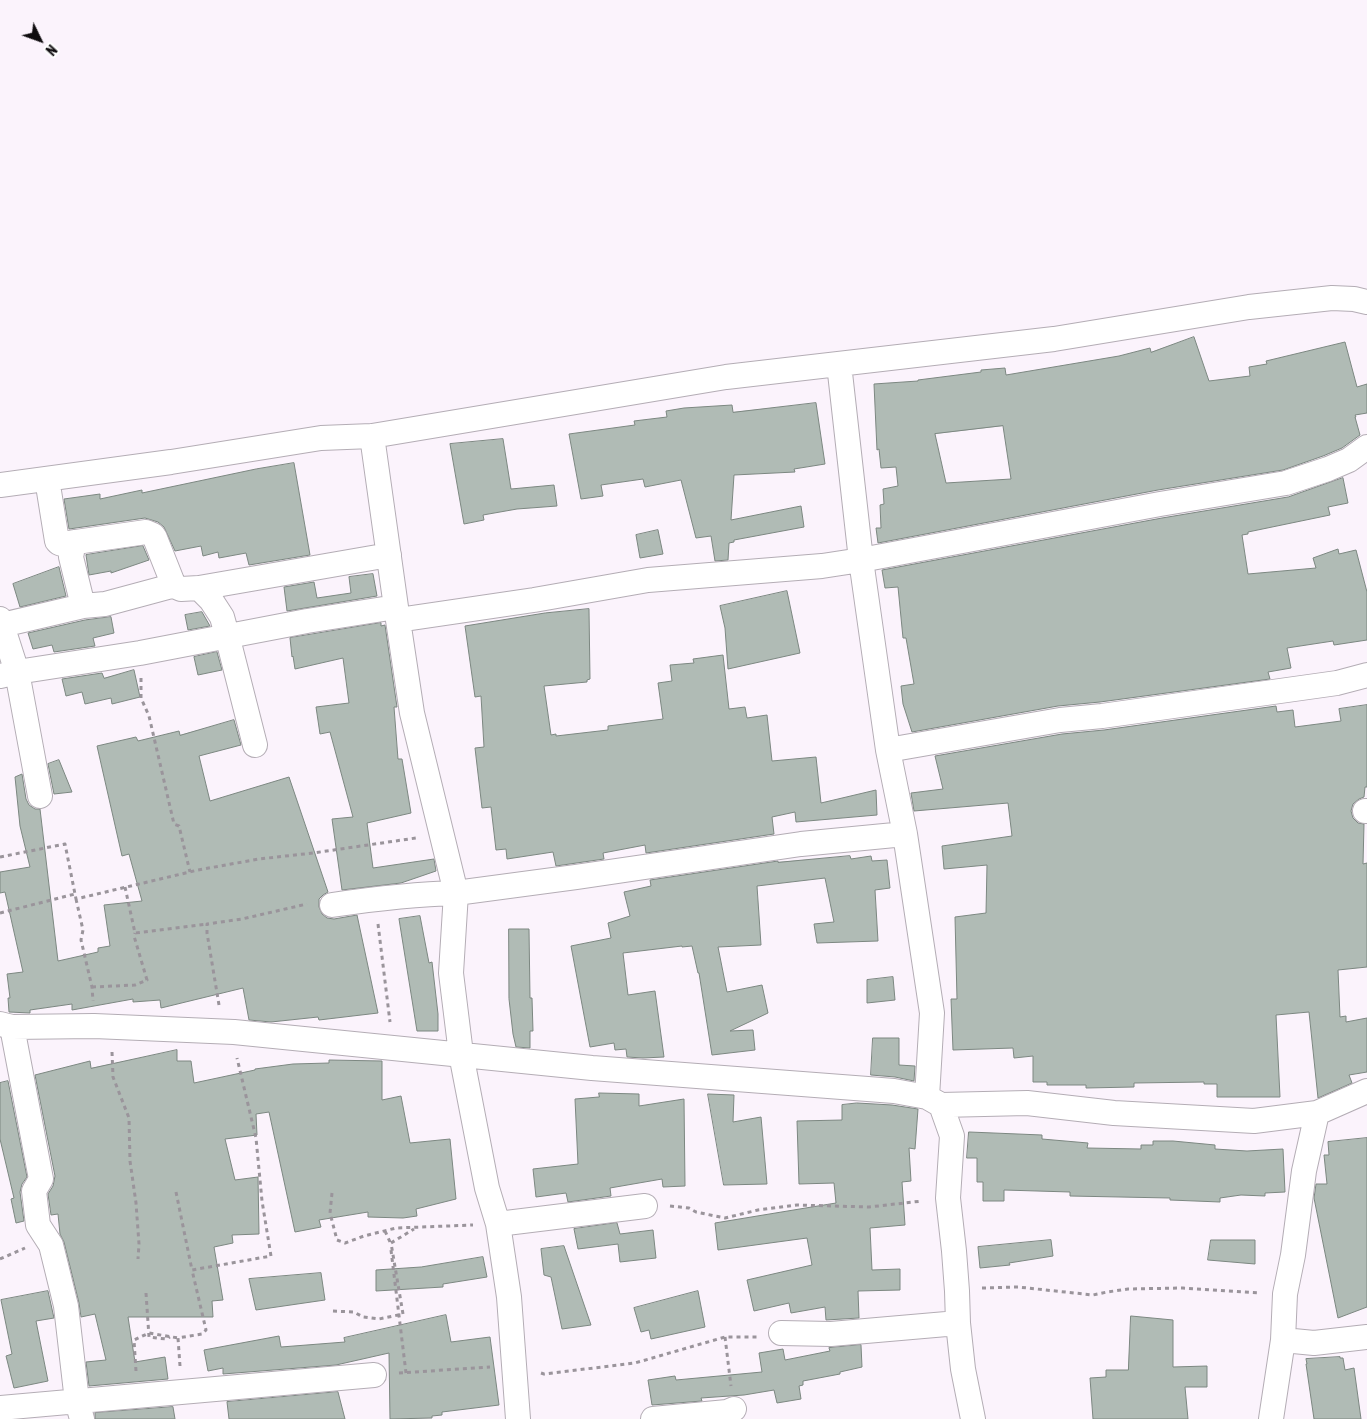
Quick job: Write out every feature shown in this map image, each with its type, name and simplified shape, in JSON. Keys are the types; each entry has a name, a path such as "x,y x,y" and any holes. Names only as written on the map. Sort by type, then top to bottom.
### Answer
{"street":[{"path":"0,485 172,462 321,438 372,436 726,377 1054,339 1249,307 1332,298 1354,299 1367,302"},
{"path":"838,364 861,560 888,750 905,834 932,1013 934,1101 952,1136 948,1198 963,1369 973,1419"},
{"path":"372,436 412,713 456,893 451,973 461,1054 487,1188 498,1224 510,1297 518,1419"},
{"path":"9,674 140,653 307,621 534,600 648,580 822,566 861,560 1160,504 1286,483 1349,460 1367,447"},
{"path":"47,479 57,541 59,543 149,532 154,538 174,586"},
{"path":"74,542 70,557 82,606"},
{"path":"40,796 9,674 1,622 82,606 105,604 174,586 181,589 199,588 388,554"},
{"path":"199,588 211,600 222,617 255,745"},
{"path":"888,750 1060,720 1338,683 1367,675"},
{"path":"332,905 422,894 456,893 800,844 905,834"},
{"path":"79,1410 66,1306 51,1245 38,1224 34,1191 41,1179 6,1025 229,1032 602,1068 894,1091 934,1101 1027,1103 1114,1113 1254,1121 1317,1113 1367,1091"},
{"path":"1271,1419 1283,1340 1285,1294 1293,1255 1304,1171 1317,1113"},
{"path":"498,1224 645,1206"},
{"path":"781,1333 831,1334 958,1323"},
{"path":"1283,1340 1314,1343 1367,1337"},
{"path":"0,1408 79,1410 136,1395 374,1375"},
{"path":"653,1419 727,1412 734,1409"}],"path":[{"path":"140,653 141,698 149,716 174,824 179,826 190,872"},
{"path":"0,913 259,858 313,853 442,834"},
{"path":"0,857 65,844 83,930 81,940 92,986 135,985 147,980 134,936 135,933 125,887"},
{"path":"375,899 393,1048"},
{"path":"135,933 242,919 315,902 332,905"},
{"path":"192,1270 270,1256 256,1138 229,1032 207,933 208,924"},
{"path":"110,1027 113,1077 129,1118 130,1161 135,1188 139,1244 138,1259"},
{"path":"136,1395 134,1340 149,1333 178,1338 202,1334 206,1330 176,1192"},
{"path":"332,1193 330,1213 337,1240 345,1243 396,1228 498,1224"},
{"path":"645,1206 689,1208 696,1212 725,1218 758,1210 797,1205 869,1206 948,1198"},
{"path":"391,1243 415,1228"},
{"path":"333,1311 354,1312 363,1317 379,1319 403,1314 391,1243 385,1231"},
{"path":"391,1243 390,1252 400,1314 406,1373"},
{"path":"957,1291 1018,1287 1093,1295 1128,1289 1183,1288 1285,1294"},
{"path":"146,1293 149,1333"},
{"path":"374,1375 514,1366 544,1374 635,1363 725,1337 757,1337 781,1333"},
{"path":"725,1337 734,1409"},
{"path":"178,1338 180,1392"}],"building":[{"path":"1194,337 1209,381 1250,376 1249,367 1267,364 1266,361 1345,342 1357,387 1367,384 1367,413 1355,415 1360,435 1342,448 1283,470 1158,490 878,543 876,528 881,528 880,505 884,504 883,489 898,486 896,467 881,468 879,449 877,450 874,384 918,381 981,372 981,370 1005,368 1006,375 1119,356 1150,348 1151,352","holes":["1003,426 1011,479 946,483 935,434"]},
{"path":"816,403 825,464 794,469 795,472 734,475 731,520 801,506 804,527 734,540 734,542 729,543 728,560 715,561 711,536 696,538 681,480 645,487 643,479 601,485 603,496 581,499 569,434 635,425 634,421 667,417 666,411 684,408 732,405 733,412"},
{"path":"503,439 511,489 554,485 557,506 517,509 483,515 484,520 464,524 450,444"},
{"path":"294,463 310,555 249,565 246,553 219,558 218,552 203,556 201,546 175,551 164,527 158,522 145,518 69,529 64,499 100,494 100,499 142,490 142,493"},
{"path":"1343,478 1348,503 1328,507 1330,515 1248,532 1248,534 1242,535 1248,574 1316,568 1313,558 1338,549 1339,554 1356,550 1367,592 1367,640 1334,645 1333,641 1287,648 1291,668 1268,672 1270,679 1058,706 912,732 903,704 901,686 914,684 906,638 903,638 898,587 885,588 882,570 1162,518 1288,497"},
{"path":"658,530 663,554 640,558 636,535"},
{"path":"143,546 149,560 111,573 111,571 89,575 86,555"},
{"path":"59,567 66,596 20,607 13,584"},
{"path":"373,574 377,596 287,611 284,587 314,582 317,598 351,593 349,577"},
{"path":"787,591 800,653 728,669 725,628 720,606"},
{"path":"589,609 590,679 587,682 544,686 551,735 608,730 608,726 663,719 658,683 672,681 670,665 694,663 693,659 723,655 729,709 745,707 747,718 767,715 772,761 816,757 821,803 876,790 877,815 796,822 795,812 772,817 774,834 646,853 645,845 603,853 604,859 556,866 553,852 507,859 506,849 496,850 491,807 482,808 475,748 484,747 481,696 475,697 465,626 545,613"},
{"path":"202,612 210,626 188,630 185,615"},
{"path":"111,617 114,633 93,638 95,646 54,652 52,645 33,649 28,633 85,620"},
{"path":"381,623 381,626 385,625 397,707 394,707 398,759 402,759 411,813 367,823 373,868 434,859 436,871 401,883 342,890 332,819 353,817 330,732 320,734 316,707 349,703 343,658 295,669 290,638"},
{"path":"217,652 222,670 198,675 194,657"},
{"path":"134,670 140,697 112,704 111,698 85,704 82,692 66,696 62,679 102,673 104,678"},
{"path":"1367,705 1367,787 1365,787 1364,797 1353,804 1351,811 1353,818 1358,823 1364,824 1363,864 1367,863 1367,967 1338,970 1340,1017 1346,1016 1346,1022 1367,1018 1367,1072 1349,1075 1352,1083 1318,1098 1309,1012 1276,1015 1280,1097 1217,1097 1217,1084 1204,1084 1204,1082 1134,1083 1134,1087 1086,1088 1086,1085 1047,1085 1047,1082 1033,1082 1033,1056 1014,1058 1013,1048 953,1050 951,999 957,999 955,917 986,913 987,865 944,869 942,846 1012,836 1008,803 914,811 911,793 943,789 935,756 1062,734 1276,706 1277,712 1293,710 1295,727 1341,721 1339,709"},
{"path":"234,720 241,745 199,756 210,801 289,777 328,892 319,899 319,907 322,914 327,918 334,919 357,915 378,1013 319,1020 318,1017 271,1022 249,1020 243,988 161,1008 160,1000 133,1002 133,999 72,1010 72,1004 30,1010 30,1013 9,1012 8,998 10,998 7,974 23,972 5,892 0,893 0,872 30,867 20,826 15,777 22,774 26,799 29,805 35,809 40,809 58,961 98,952 98,948 110,946 104,905 142,901 129,854 122,856 97,746 136,737 138,741 179,731 180,735"},
{"path":"59,760 72,792 54,794 48,764"},
{"path":"850,856 851,859 871,856 872,861 887,860 890,888 875,890 878,941 817,943 814,924 834,922 825,878 757,886 761,945 718,947 727,992 762,985 768,1013 730,1031 753,1030 755,1050 712,1055 699,973 692,946 623,953 628,995 655,991 664,1057 627,1057 626,1049 615,1050 614,1043 590,1047 571,946 611,938 608,923 630,916 624,892 651,886 650,880 778,861"},
{"path":"420,916 429,963 432,962 438,1031 417,1031 399,919"},
{"path":"509,929 529,929 530,998 532,998 533,1031 530,1031 530,1048 516,1047 513,1034 509,999"},
{"path":"893,977 895,1000 867,1003 867,980"},
{"path":"873,1038 899,1038 899,1065 915,1066 914,1081 871,1075"},
{"path":"177,1050 177,1061 191,1061 194,1083 255,1069 293,1064 329,1063 329,1060 382,1061 382,1100 401,1096 410,1143 450,1139 456,1199 416,1209 417,1216 403,1218 368,1217 368,1212 319,1220 321,1227 295,1232 269,1112 256,1114 257,1135 225,1139 235,1180 258,1177 259,1234 232,1235 233,1243 214,1247 223,1300 212,1301 213,1317 128,1317 135,1362 165,1357 168,1379 89,1386 86,1362 106,1360 95,1314 81,1317 64,1242 60,1234 58,1214 51,1215 48,1194 53,1186 55,1176 35,1075 90,1061 91,1068"},
{"path":"8,1081 27,1177 22,1184 20,1192 24,1221 16,1223 11,1199 14,1198 0,1139 0,1083"},
{"path":"599,1093 639,1094 639,1106 684,1099 685,1186 663,1187 662,1179 610,1188 611,1196 568,1202 566,1193 536,1197 533,1169 578,1164 575,1099 599,1097"},
{"path":"708,1094 734,1095 733,1122 761,1117 767,1184 724,1185"},
{"path":"857,1103 918,1109 915,1149 909,1148 911,1181 902,1182 905,1225 870,1228 872,1270 900,1269 900,1290 858,1291 859,1318 826,1320 825,1307 791,1313 789,1303 754,1311 747,1280 812,1265 807,1238 718,1250 715,1223 836,1203 834,1183 799,1184 797,1121 842,1120 842,1105"},
{"path":"969,1132 1042,1135 1042,1139 1088,1143 1087,1148 1141,1149 1141,1145 1153,1145 1153,1141 1173,1141 1215,1145 1215,1149 1247,1151 1283,1149 1285,1192 1265,1193 1265,1196 1241,1195 1220,1198 1220,1202 1170,1200 1170,1198 1070,1196 1070,1192 1004,1190 1004,1201 983,1201 983,1182 977,1182 977,1158 967,1158"},
{"path":"1367,1138 1367,1307 1338,1318 1314,1198 1316,1184 1327,1184 1324,1155 1329,1155 1328,1142"},
{"path":"617,1223 620,1234 653,1230 656,1258 620,1262 618,1244 578,1249 574,1229"},
{"path":"1051,1240 1053,1256 1009,1263 1010,1265 980,1268 978,1247"},
{"path":"1211,1240 1255,1240 1255,1264 1208,1260"},
{"path":"564,1246 591,1325 562,1329 551,1277 544,1275 541,1249"},
{"path":"483,1257 487,1277 443,1284 443,1287 376,1291 376,1270 421,1267"},
{"path":"321,1273 325,1300 256,1310 249,1279"},
{"path":"48,1291 54,1318 36,1321 48,1381 14,1388 6,1356 12,1354 1,1300"},
{"path":"698,1291 705,1327 651,1339 649,1330 641,1332 634,1308"},
{"path":"446,1315 451,1342 490,1337 499,1405 442,1412 442,1415 432,1416 432,1418 390,1419 389,1353 336,1365 223,1374 223,1368 208,1371 204,1350 279,1336 281,1347 345,1342 344,1338"},
{"path":"1131,1316 1173,1320 1173,1367 1207,1366 1207,1387 1185,1387 1188,1419 1093,1419 1090,1378 1106,1377 1106,1370 1128,1370"},
{"path":"861,1345 862,1367 840,1372 840,1374 803,1381 803,1385 799,1386 801,1399 777,1403 774,1390 744,1395 701,1398 702,1401 652,1405 648,1380 675,1376 676,1380 762,1372 759,1353 783,1349 785,1360 830,1351 829,1348"},
{"path":"1343,1358 1345,1370 1354,1368 1361,1419 1314,1419 1306,1359"},
{"path":"338,1392 345,1419 229,1419 227,1402"},
{"path":"173,1407 175,1419 95,1419 95,1413"}]}
